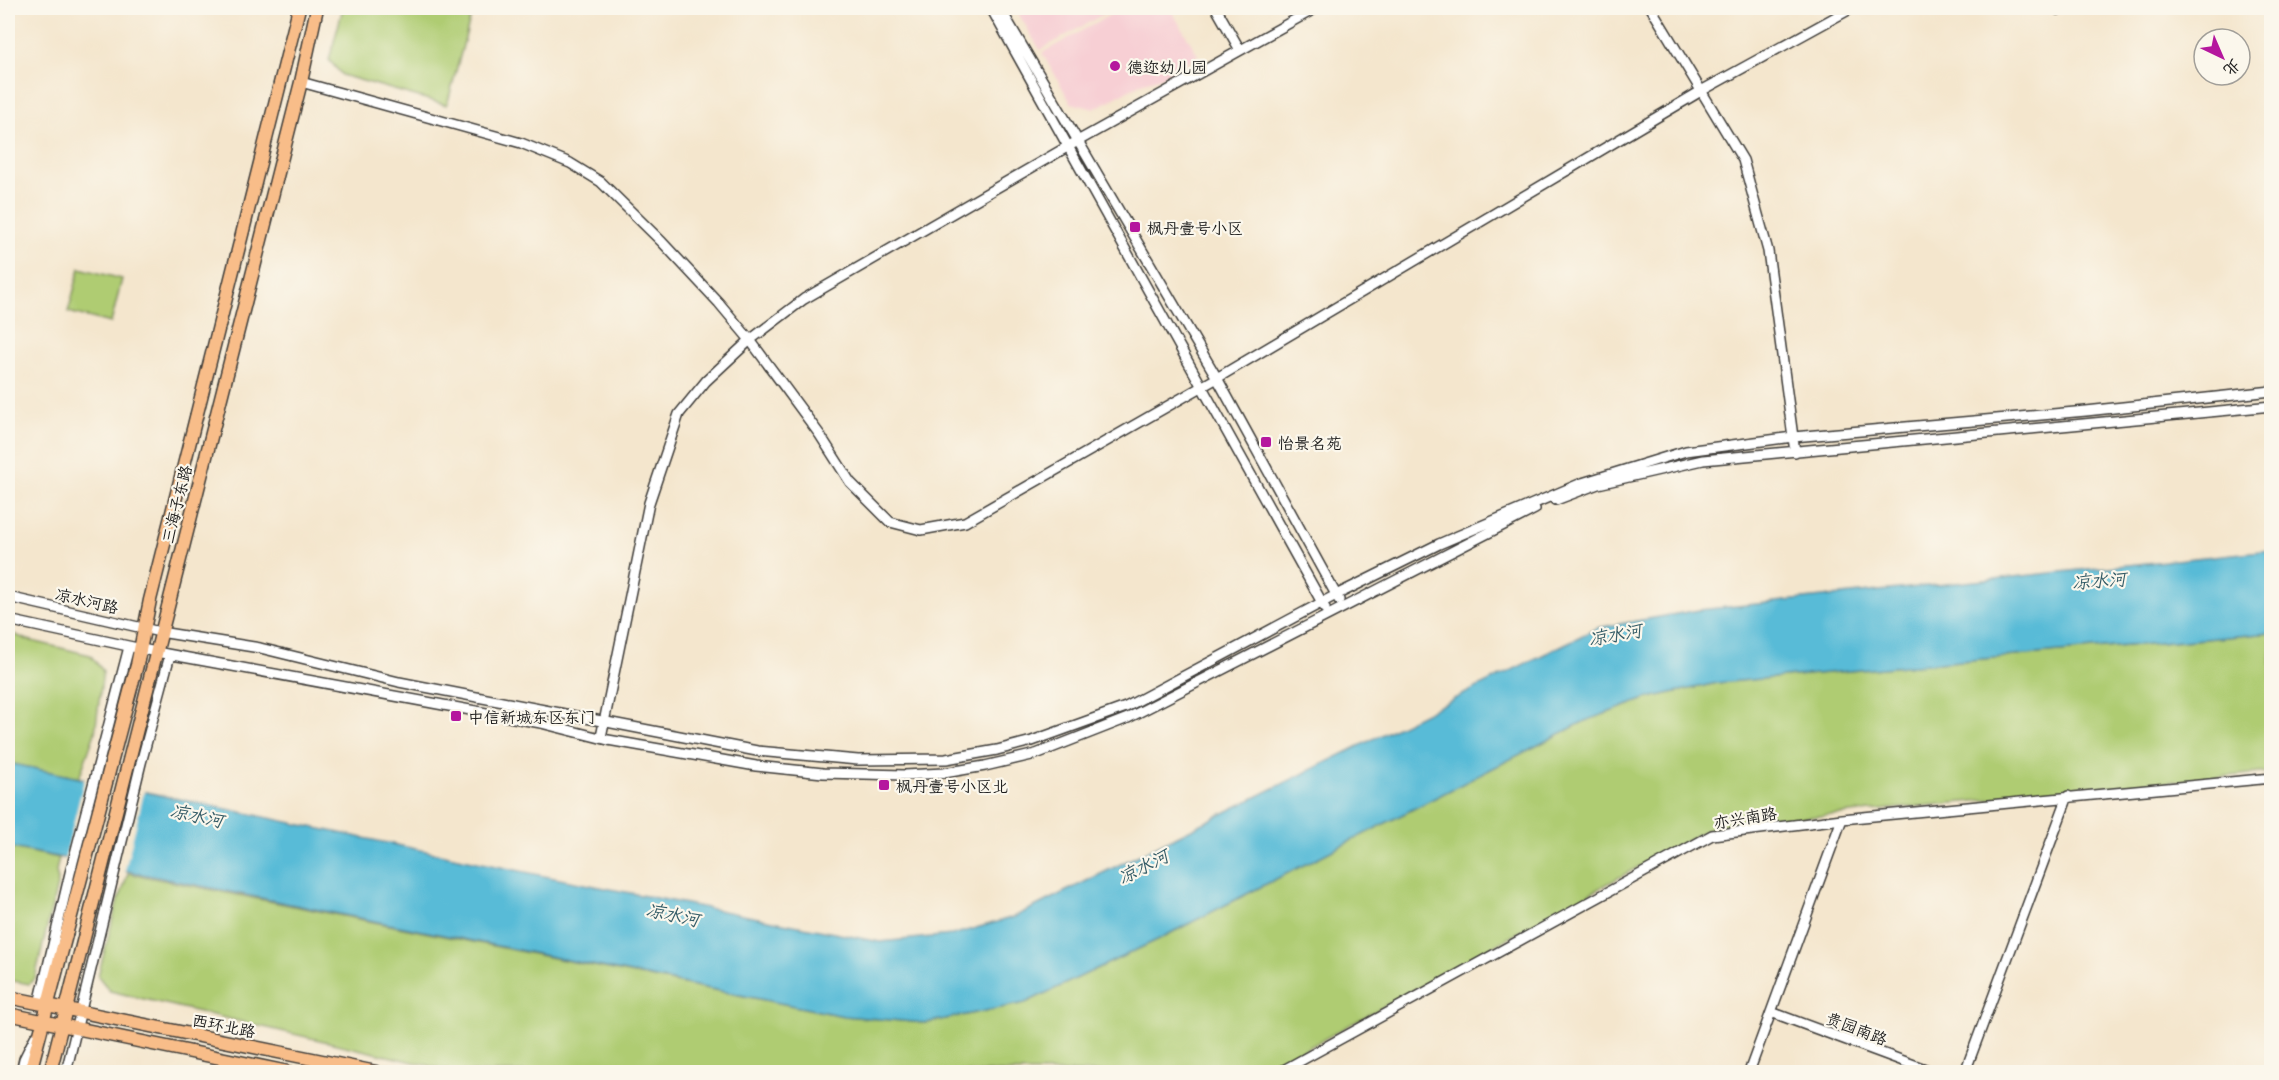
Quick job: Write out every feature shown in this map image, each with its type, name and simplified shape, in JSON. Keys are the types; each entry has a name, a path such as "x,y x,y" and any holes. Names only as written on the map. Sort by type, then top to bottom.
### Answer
{"main road":[{"name":"三海子东路","path":"30,1072 43,1022 44,1005 70,916 76,874 107,779 103,760 135,648 145,629 300,8"},
{"name":"三海子东路","path":"50,1072 122,784 135,768 160,632 301,82 317,8"},
{"name":"西环北路","path":"8,998 375,1072"},
{"name":"西环北路","path":"8,1014 288,1072"}],"street":[{"path":"991,8 1067,147 1203,385 1329,615"},
{"path":"1000,8 1217,378 1343,607"},
{"path":"1216,8 1240,50"},
{"path":"601,737 649,503 679,414 706,381 750,340 804,300 1067,147 1316,8"},
{"path":"1651,8 1743,160 1768,251 1795,452"},
{"path":"301,82 521,142 570,164 600,182 662,242 750,340 820,435 850,482 890,522 921,530 965,522 1217,378 1701,91 1852,8"},
{"name":"凉水河路","path":"8,597 145,629 260,648 399,682 757,751 831,759 946,759 1032,741 1126,708 1439,544 1582,483 1686,451 1793,437 2086,411 2271,391"},
{"path":"2195,399 2197,413"},
{"path":"8,620 170,655 541,723 601,737 756,766 823,773 905,775 944,772 985,766 1035,754 1128,718 1537,508 1598,484 1703,460 2271,406"},
{"path":"66,1072 102,923 135,768 170,655"},
{"path":"44,1005 66,890 76,874 103,760"},
{"name":"亦兴南路","path":"1280,1072 1713,835 1842,819 2271,778"},
{"path":"1965,1072 2068,796"},
{"path":"1749,1072 1842,819"},
{"path":"66,890 70,916"},
{"path":"93,895 102,923"},
{"name":"贵园南路","path":"1771,1012 1933,1072"},
{"path":"21,1072 24,1059 43,1022"},
{"path":"2269,1072 2271,1065"}],"shaded area":[{"path":"1015,8 1115,8 1040,50"},
{"name":"德迩幼儿园","path":"1122,8 1170,8 1198,55 1162,77 1144,82 1094,109 1071,103 1042,53"}],"green space":[{"path":"343,8 473,8 447,105 342,75 329,60"},
{"path":"80,268 122,279 111,323 68,312"},
{"path":"8,632 28,640 90,655 103,671 95,733 79,778 8,763"},
{"path":"2271,633 2271,772 1728,825 1704,831 1264,1072 456,1072 110,991 98,976 118,899 128,873 844,1016 925,1023 1025,1003 1157,940 1585,721 1648,698 1717,683"},
{"path":"8,847 59,858 56,871 58,881 35,978 29,984 8,980"}],"water":[{"name":"凉水河","path":"2271,550 2271,633 1717,683 1648,698 1585,721 1157,940 1025,1003 925,1023 844,1016 8,847 8,763 544,876 880,942 952,935 1014,917 1597,628 1699,610"}],"pier":[{"path":"85,776 145,789 124,875 64,862"}],"place":[{"name":"德迩幼儿园","path":"1115,66"},
{"name":"枫丹壹号小区","path":"1135,227"},
{"name":"怡景名苑","path":"1266,442"},
{"name":"中信新城东区东门","path":"456,716"},
{"name":"枫丹壹号小区北","path":"884,785"}]}
